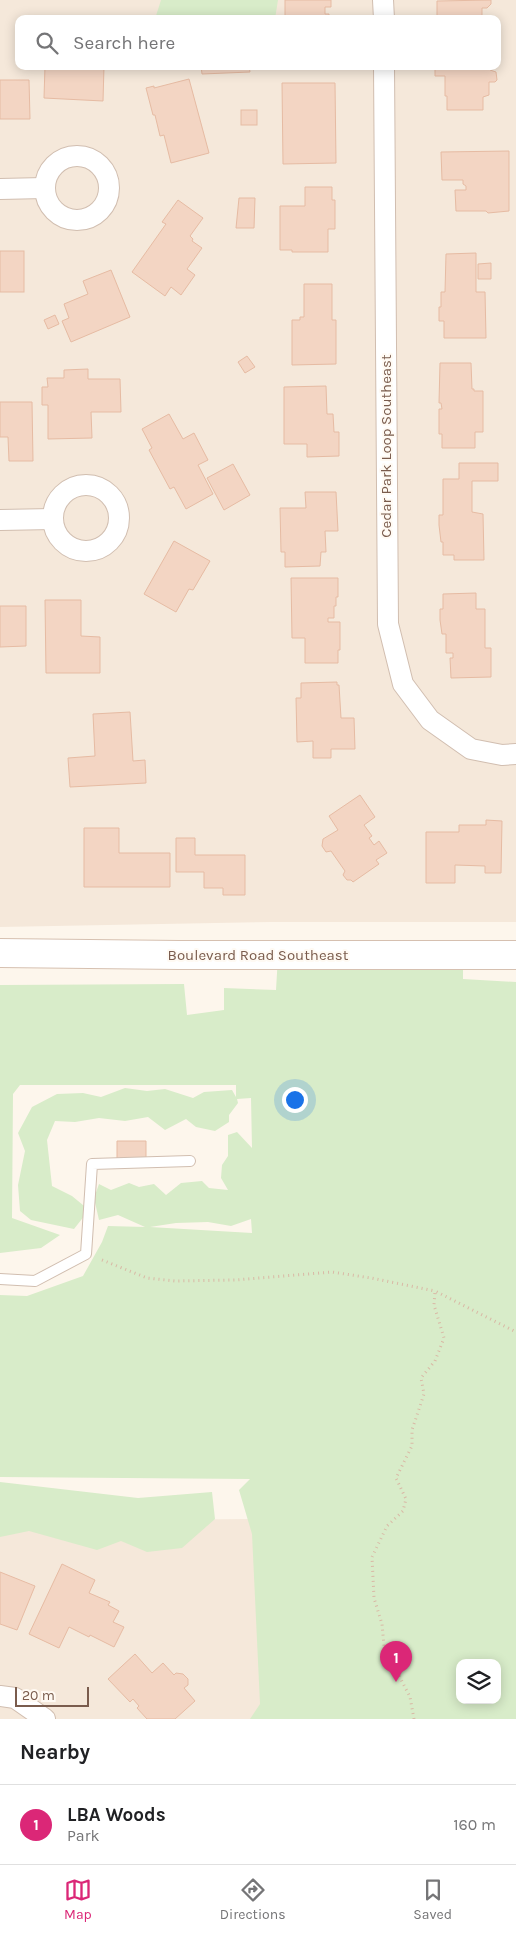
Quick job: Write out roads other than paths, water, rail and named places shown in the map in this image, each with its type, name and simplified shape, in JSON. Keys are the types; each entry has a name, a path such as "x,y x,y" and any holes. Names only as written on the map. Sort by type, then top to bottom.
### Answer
{"street":[{"path":"384,0 384,15"},
{"name":"Cedar Park Loop Southeast","path":"384,70 388,624 403,684 430,720 471,749 502,754 516,754"},
{"path":"0,189 44,188"},
{"path":"0,520 53,519"},
{"name":"Boulevard Road Southeast","path":"0,953 516,955"},
{"path":"0,1696 15,1698 45,1719"}],"lane":[{"path":"0,1279 35,1281 86,1254 92,1164 190,1161"}],"place":[{"name":"LBA Woods","path":"396,1682"}]}
